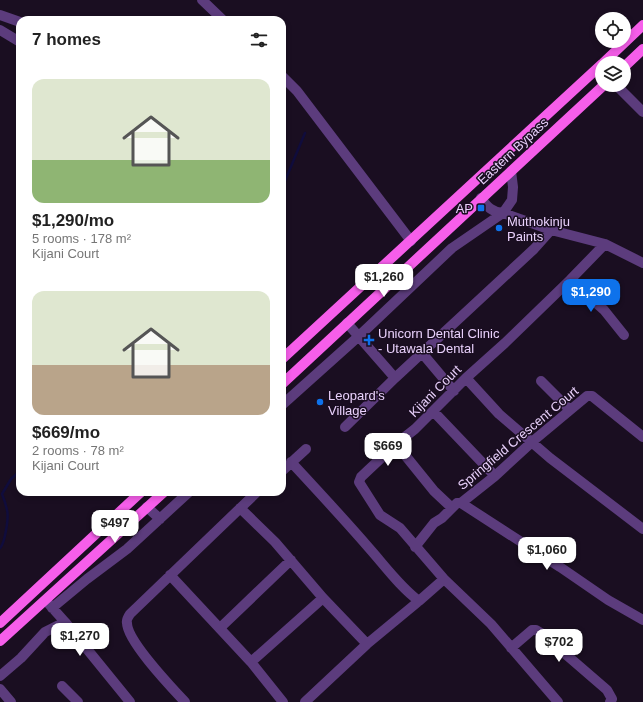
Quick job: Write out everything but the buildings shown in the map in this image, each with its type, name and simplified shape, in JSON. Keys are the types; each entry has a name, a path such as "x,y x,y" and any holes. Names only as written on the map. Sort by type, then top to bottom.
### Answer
{"main road":[{"name":"Eastern Bypass","path":"610,56 643,25"},
{"path":"631,60 643,49"},
{"name":"Eastern Bypass","path":"286,355 595,70"},
{"name":"Eastern Bypass","path":"286,380 596,92"},
{"path":"0,624 137,496"},
{"path":"0,640 159,496"}],"street":[{"path":"205,1 219,16"},
{"path":"0,15 16,21"},
{"path":"0,30 16,40"},
{"path":"286,80 297,90 411,241"},
{"path":"623,92 643,112"},
{"path":"286,398 359,336 452,248 503,213 512,200 513,187 511,171"},
{"path":"481,198 486,206 494,212 503,213 551,230 605,244 643,263"},
{"path":"345,427 395,378 534,249 551,230"},
{"path":"440,236 452,248"},
{"name":"Kijani Court","path":"558,702 491,624 444,579 400,528 380,515 359,482 362,477 396,444 505,343 605,244"},
{"path":"570,280 604,310 624,335"},
{"path":"347,323 395,378"},
{"path":"422,353 454,391"},
{"path":"466,378 499,414 533,441 550,458 643,529"},
{"path":"541,381 570,410"},
{"name":"Springfield Crescent Court","path":"415,547 434,523 442,518 457,504 462,503 495,476 533,441 584,398 590,395 643,437"},
{"path":"433,411 495,476"},
{"path":"396,444 434,491 452,508"},
{"path":"286,467 306,449"},
{"path":"291,462 397,580 419,601"},
{"path":"52,608 127,549 184,496"},
{"path":"185,702 140,650 128,630 126,623 130,614 253,496"},
{"path":"462,503 608,600 643,620"},
{"path":"147,507 160,519"},
{"path":"240,508 275,542 323,598 367,644"},
{"path":"220,628 291,560"},
{"path":"170,575 251,662 283,702"},
{"path":"305,702 367,644 444,579"},
{"path":"251,662 323,598"},
{"path":"45,600 66,622 130,702"},
{"path":"0,676 21,658 45,632 66,622"},
{"path":"511,648 532,630 541,632 607,690 612,699 610,702"},
{"path":"62,686 78,702"},
{"path":"0,689 11,702"}],"waterway":[{"path":"286,178 305,133"},
{"path":"0,548 5,536 7,518 7,508 2,494 11,479 16,475"}],"place":[{"name":"AP","path":"481,208"},
{"name":"Muthokinju Paints","path":"499,228"},
{"name":"Unicorn Dental Clinic - Utawala Dental","path":"369,340"},
{"name":"Leopard's Village","path":"320,402"}]}
